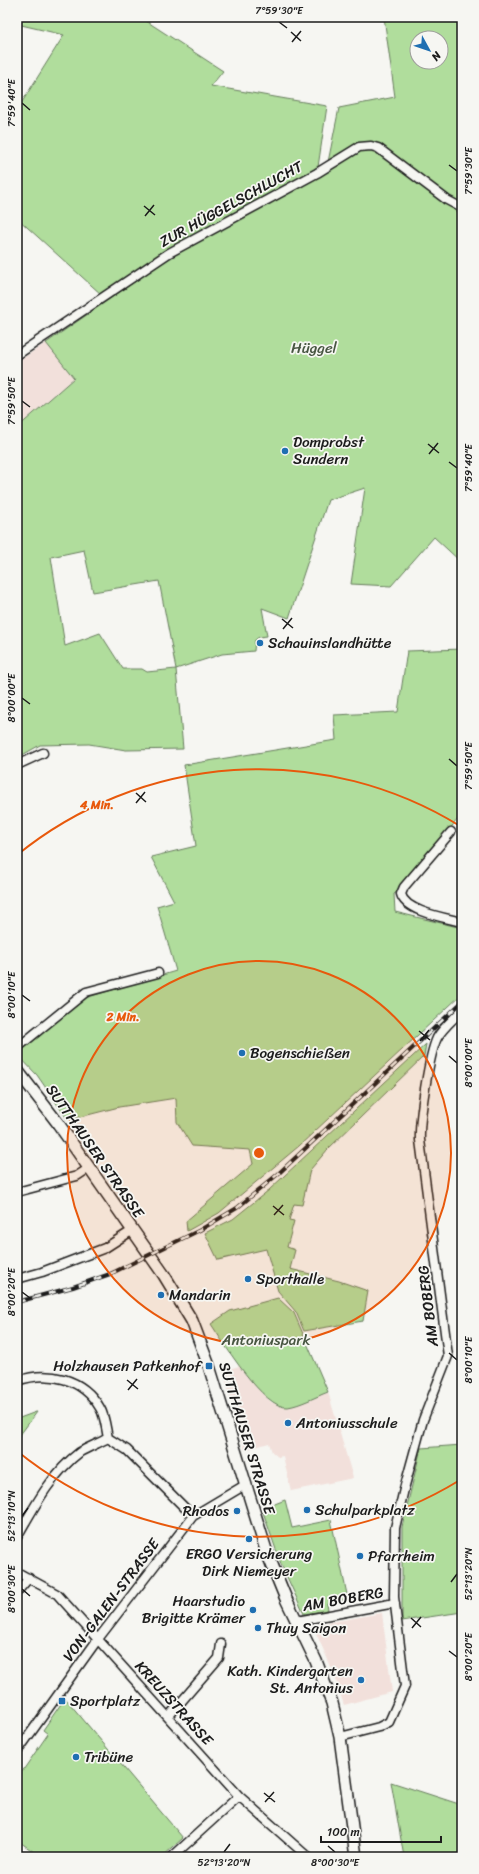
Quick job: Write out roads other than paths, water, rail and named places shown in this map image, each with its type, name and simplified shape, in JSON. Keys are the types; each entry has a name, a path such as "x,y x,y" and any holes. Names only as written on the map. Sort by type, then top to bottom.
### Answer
{"street":[{"name":"ZUR HÜGGELSCHLUCHT","path":"17,355 169,253 317,173 359,147 371,146 378,148 447,200 462,208"},
{"path":"17,765 43,753"},
{"path":"452,832 404,887 402,894 404,900 418,910 462,922"},
{"path":"17,1048 86,992 158,973"},
{"name":"AM BOBERG","path":"340,1737 379,1727 390,1722 404,1690 395,1604 395,1528 404,1489 424,1420 448,1356 438,1268 420,1140 420,1124 434,1045 443,1030 462,1010"},
{"name":"SUTTHAUSER STRASSE","path":"17,1070 133,1230 180,1300 194,1328 211,1371 245,1486 269,1560 316,1661 332,1703 340,1737 356,1857"},
{"path":"17,1192 77,1176 89,1168"},
{"path":"17,1279 42,1272 105,1248 133,1230"},
{"path":"17,1380 49,1375 75,1382 86,1390 101,1409 108,1438 128,1450 193,1516"},
{"path":"17,1537 37,1502 71,1461 81,1452 108,1438"},
{"name":"VON-GALEN-STRASSE","path":"17,1752 98,1639 193,1516 236,1489 245,1486"},
{"name":"KREUZSTRASSE","path":"17,1572 57,1594 240,1796 308,1857"},
{"path":"17,1592 28,1578"},
{"name":"AM BOBERG","path":"297,1621 395,1604"},
{"path":"168,1717 219,1658 221,1644"},
{"path":"172,1857 240,1796"}],"railway":[{"path":"17,1302 73,1287 110,1274 200,1230 237,1208 278,1174 462,1002"}],"place":[{"name":"Domprobst Sundern","path":"285,451"},
{"name":"Schauinslandhütte","path":"260,643"},
{"name":"Bogenschießen","path":"242,1053"},
{"name":"Sporthalle","path":"248,1279"},
{"name":"Mandarin","path":"161,1295"},
{"name":"Holzhausen Patkenhof","path":"209,1366"},
{"name":"Antoniusschule","path":"288,1423"},
{"name":"Schulparkplatz","path":"307,1510"},
{"name":"Rhodos","path":"237,1511"},
{"name":"ERGO Versicherung Dirk Niemeyer","path":"249,1539"},
{"name":"Pfarrheim","path":"360,1556"},
{"name":"Haarstudio Brigitte Krämer","path":"253,1610"},
{"name":"Thuy Saigon","path":"258,1628"},
{"name":"Kath. Kindergarten St. Antonius","path":"361,1680"},
{"name":"Sportplatz","path":"62,1701"},
{"name":"Tribüne","path":"76,1757"}],"park label":[{"name":"Hüggel","path":"314,348"},
{"name":"Antoniuspark","path":"266,1340"}]}
